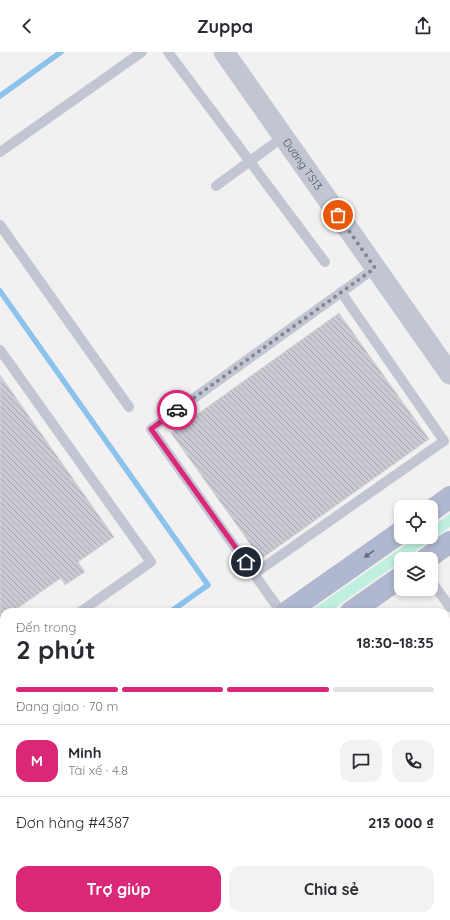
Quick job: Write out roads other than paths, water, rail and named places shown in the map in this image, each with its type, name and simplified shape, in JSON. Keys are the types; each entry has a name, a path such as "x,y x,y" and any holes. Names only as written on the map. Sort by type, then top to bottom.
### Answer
{"main road":[{"path":"438,506 450,497"},
{"path":"293,608 394,537"},
{"path":"436,552 450,542"},
{"path":"357,608 394,582"}],"street":[{"name":"Đường TS13","path":"224,52 450,374"}],"lane":[{"path":"0,152 142,52"},
{"path":"168,52 325,262"},
{"path":"216,186 284,137"},
{"path":"0,225 129,407"},
{"path":"278,608 151,429 375,268"},
{"path":"254,574 444,441 341,292"},
{"path":"0,350 151,562 86,608"},
{"path":"438,591 450,608"}],"waterway":[{"path":"0,96 61,52"},
{"path":"0,291 208,585 176,608"}]}
